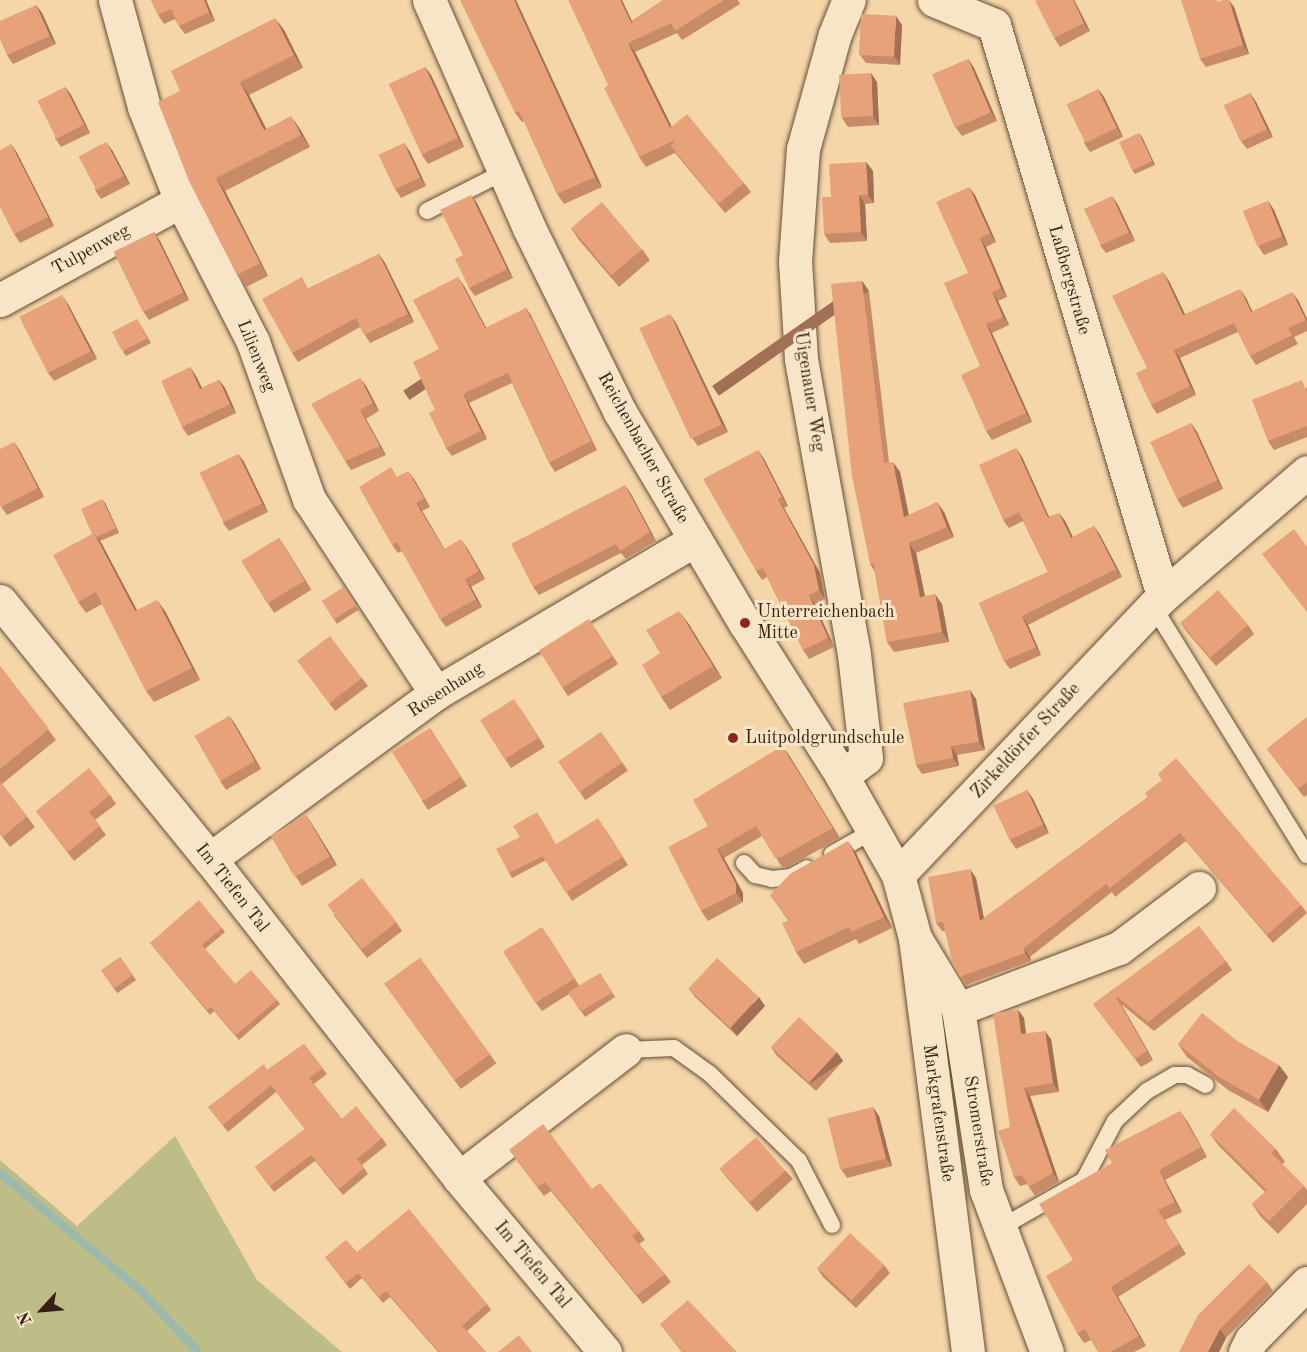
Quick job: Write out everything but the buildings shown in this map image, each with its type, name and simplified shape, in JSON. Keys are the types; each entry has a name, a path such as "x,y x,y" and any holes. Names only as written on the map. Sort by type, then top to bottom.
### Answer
{"street":[{"name":"Lilienweg","path":"115,0 144,107 181,201 253,342 309,498 436,693"},
{"name":"Reichenbacher Straße","path":"429,0 504,172 620,412 695,540 842,776 898,875"},
{"name":"Uigenauer Weg","path":"842,776 867,759 854,654 801,359 795,262 802,149 835,34 849,0"},
{"name":"Laßbergstraße","path":"934,0 994,25 1158,601"},
{"name":"Tulpenweg","path":"0,300 181,201"},
{"name":"Zirkeldörfer Straße","path":"898,875 1158,601 1307,472"},
{"name":"Rosenhang","path":"210,859 436,693 695,540"},
{"name":"Im Tiefen Tal","path":"0,601 210,859 459,1178 605,1352"},
{"name":"Markgrafenstraße","path":"898,875 915,938 968,1352"},
{"path":"958,1009 1119,948 1199,888"},
{"name":"Stromerstraße","path":"915,938 958,1009 986,1190 1047,1352"},
{"path":"459,1178 626,1050"},
{"path":"1245,1352 1251,1340 1307,1283"}],"lane":[{"path":"427,211 504,172"},
{"path":"1158,601 1307,855"},
{"path":"744,863 755,874 772,879 790,877 873,831"},
{"path":"626,1050 674,1048 710,1074 799,1161 832,1225"},
{"path":"1000,1228 1072,1190 1084,1180 1115,1121 1147,1091 1175,1075 1187,1075 1206,1085"}],"green space":[{"path":"175,1136 257,1280 342,1352 0,1352 0,1160 77,1226"}],"waterway":[{"path":"0,1173 141,1291 198,1352"}],"place":[{"name":"Unterreichenbach Mitte","path":"745,623"},
{"name":"Luitpoldgrundschule","path":"733,738"}]}
